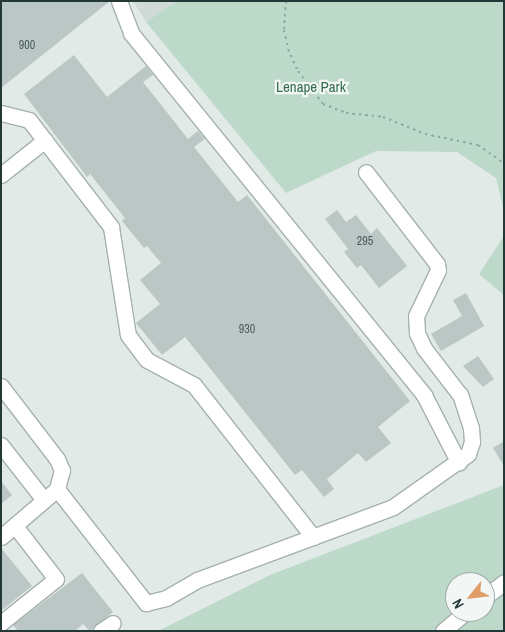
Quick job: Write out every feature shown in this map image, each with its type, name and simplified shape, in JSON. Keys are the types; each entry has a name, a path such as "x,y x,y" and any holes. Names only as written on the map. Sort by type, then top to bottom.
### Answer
{"street":[{"path":"125,4 132,33 424,395 439,418 459,463"},
{"path":"1,113 29,120 111,227 128,335 147,360 194,384 313,537"},
{"path":"1,175 45,140"},
{"path":"57,489 146,604 166,598 197,580 392,507 459,463 468,454 472,442 460,395 424,348 417,333 416,316 438,270 437,264 366,172"},
{"path":"1,386 57,459 62,470 57,489 1,537"},
{"path":"1,445 44,500"},
{"path":"1,624 56,579 15,526"},
{"path":"443,631 454,622"}],"path":[{"path":"286,1 284,30 288,49 298,71 323,104 346,113 383,117 425,134 478,145 504,164"}],"shaded area":[{"path":"133,1 177,1 146,22"}],"green space":[{"name":"Lenape Park","path":"177,1 504,1 504,211 496,178 457,152 376,151 286,193 146,22"},
{"path":"504,236 504,295 479,274"},
{"path":"504,485 504,631 158,631 270,575"}],"building":[{"path":"1,1 110,1 1,88"},
{"path":"74,55 107,97 146,66 153,75 143,82 188,139 198,131 205,139 194,147 238,202 247,195 410,401 378,427 391,443 366,462 358,453 327,479 334,489 324,497 302,470 295,475 185,337 162,355 136,323 160,304 140,280 161,263 147,246 144,248 122,221 125,218 90,174 87,177 24,94"},
{"path":"337,210 346,222 356,215 371,234 377,228 407,266 379,288 361,265 357,268 344,252 348,249 325,219"},
{"path":"466,293 484,326 441,351 431,334 462,316 453,300"},
{"path":"478,356 494,379 483,387 463,366"},
{"path":"504,441 504,466 493,448"},
{"path":"1,481 12,495 1,504"},
{"path":"1,548 32,586 2,610 1,609"},
{"path":"82,573 113,612 90,631 83,624 75,631 18,631 13,625"}]}
